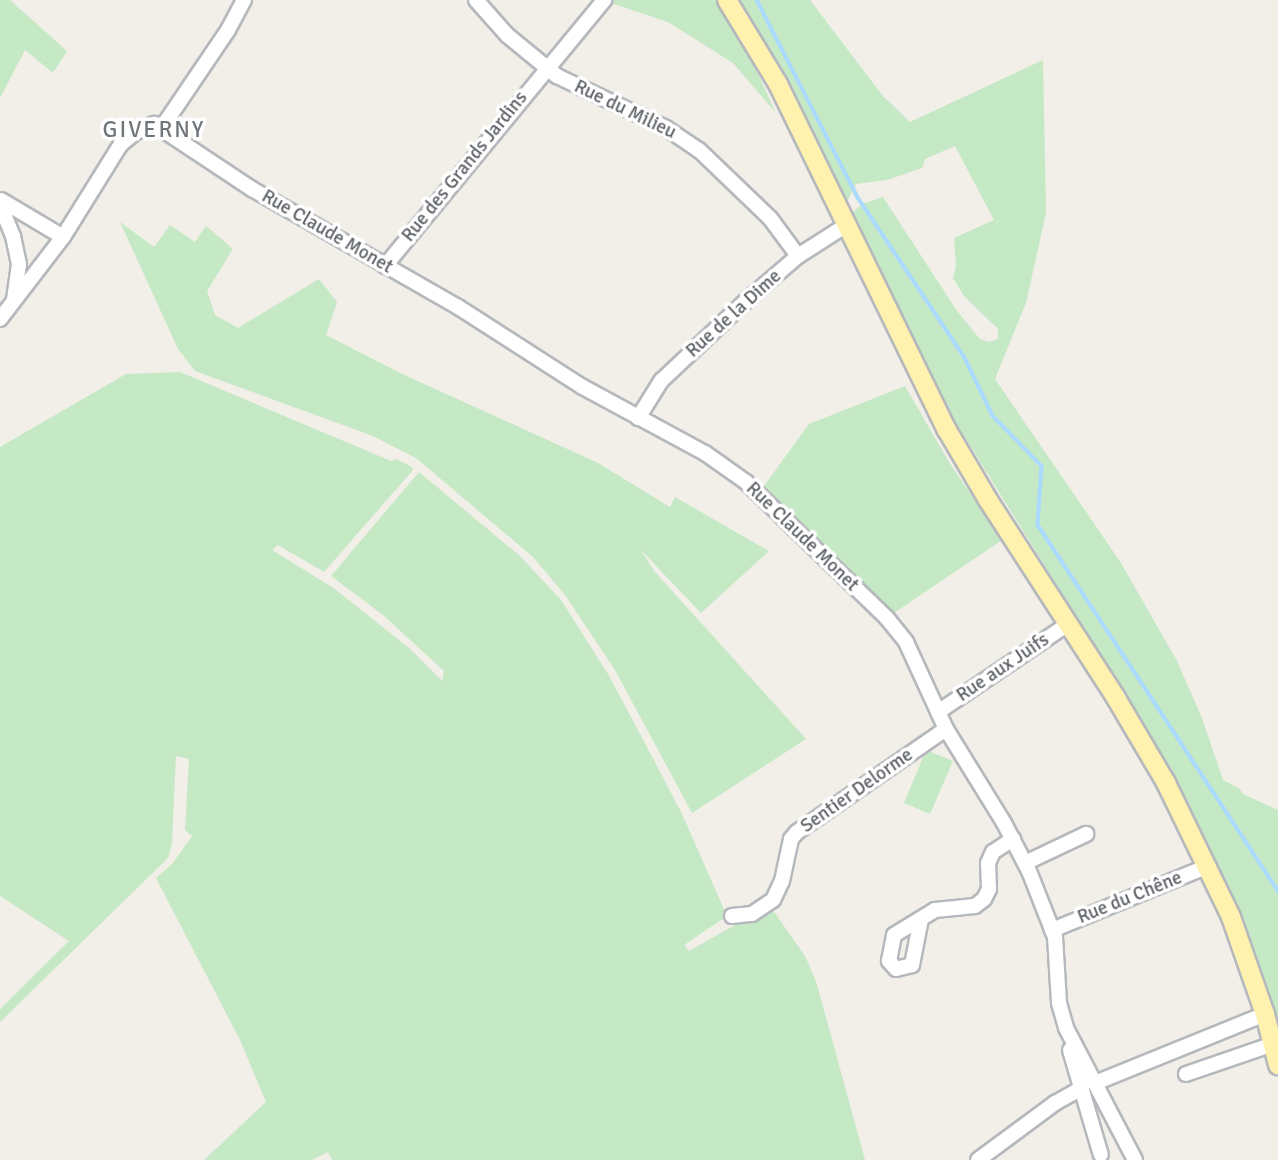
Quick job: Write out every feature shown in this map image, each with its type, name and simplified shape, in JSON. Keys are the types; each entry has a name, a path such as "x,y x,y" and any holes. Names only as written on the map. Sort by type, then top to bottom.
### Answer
{"main road":[{"path":"727,0 768,65 947,430 1143,742 1208,866 1231,917 1265,1014 1278,1065"}],"street":[{"path":"0,319 63,237 127,138 155,124 161,129 228,30 244,0"},
{"name":"Rue du Milieu","path":"476,0 507,35 546,68 567,82 666,128 699,150 769,218 798,256"},
{"name":"Rue des Grands Jardins","path":"385,266 604,0"},
{"name":"Rue Claude Monet","path":"161,129 252,189 458,307 581,386 705,453 759,492 898,631 915,658 946,729 1025,863 1052,930 1059,1003 1072,1039 1069,1045 1088,1085"},
{"path":"3,202 63,237"},
{"path":"3,202 19,264 13,300"},
{"name":"Rue de la Dime","path":"639,418 661,381 798,256 845,226"},
{"name":"Rue aux Juifs","path":"938,712 1068,624"},
{"name":"Sentier Delorme","path":"732,916 752,914 773,900 782,881 791,839 797,832 946,729"},
{"path":"1025,863 1086,834"},
{"path":"921,919 935,910 975,906 984,899 989,889 988,863 993,852 1013,839"},
{"name":"Rue du Chêne","path":"1052,930 1208,866"},
{"path":"978,1160 1006,1137 1088,1085 1265,1014"},
{"path":"1186,1073 1273,1044"},
{"path":"1088,1085 1101,1155"},
{"path":"1088,1085 1135,1160"}],"green space":[{"path":"0,0 10,0 67,51 53,73 25,50 0,98"},
{"path":"716,0 746,48 776,113 733,63 668,22 608,2"},
{"path":"738,0 810,0 882,95 910,122 1043,60 1046,213 1026,303 995,379 1121,563 1177,661 1202,718 1223,780 1240,789 1243,794 1278,810 1278,1047 1222,880 1164,758 930,381 851,214 862,204 883,197 957,311 980,339 989,342 998,339 998,329 964,296 953,278 956,266 954,238 994,220 955,146 925,159 922,168 887,180 856,184 848,200 840,198 788,83"},
{"path":"120,222 154,247 170,225 195,242 206,226 233,249 207,291 215,315 238,328 319,279 337,302 326,335 400,373 598,463 670,507 675,497 769,551 701,613 640,549 655,572 806,739 692,813 615,670 565,595 533,557 416,458 373,436 195,371 178,349"},
{"path":"180,372 391,461 396,459 412,467 413,470 324,572 278,545 272,550 335,589 409,648 442,681 444,671 383,615 331,576 419,472 520,556 561,600 608,674 647,747 682,814 727,916 684,945 689,951 735,925 760,919 772,909 805,956 816,981 865,1160 332,1160 328,1152 312,1160 204,1160 266,1102 240,1040 156,878 173,863 192,836 185,830 189,759 176,756 172,843 168,858 0,1022 0,1009 69,941 0,896 0,447 126,374"},
{"path":"905,386 949,462 1002,540 891,615 818,548 764,486 809,424"},
{"path":"926,750 953,761 930,814 904,803"}],"waterway":[{"path":"757,0 859,199 965,358 993,416 1042,466 1038,525 1278,891"}],"district":[{"name":"GIVERNY","path":"154,130"}]}
